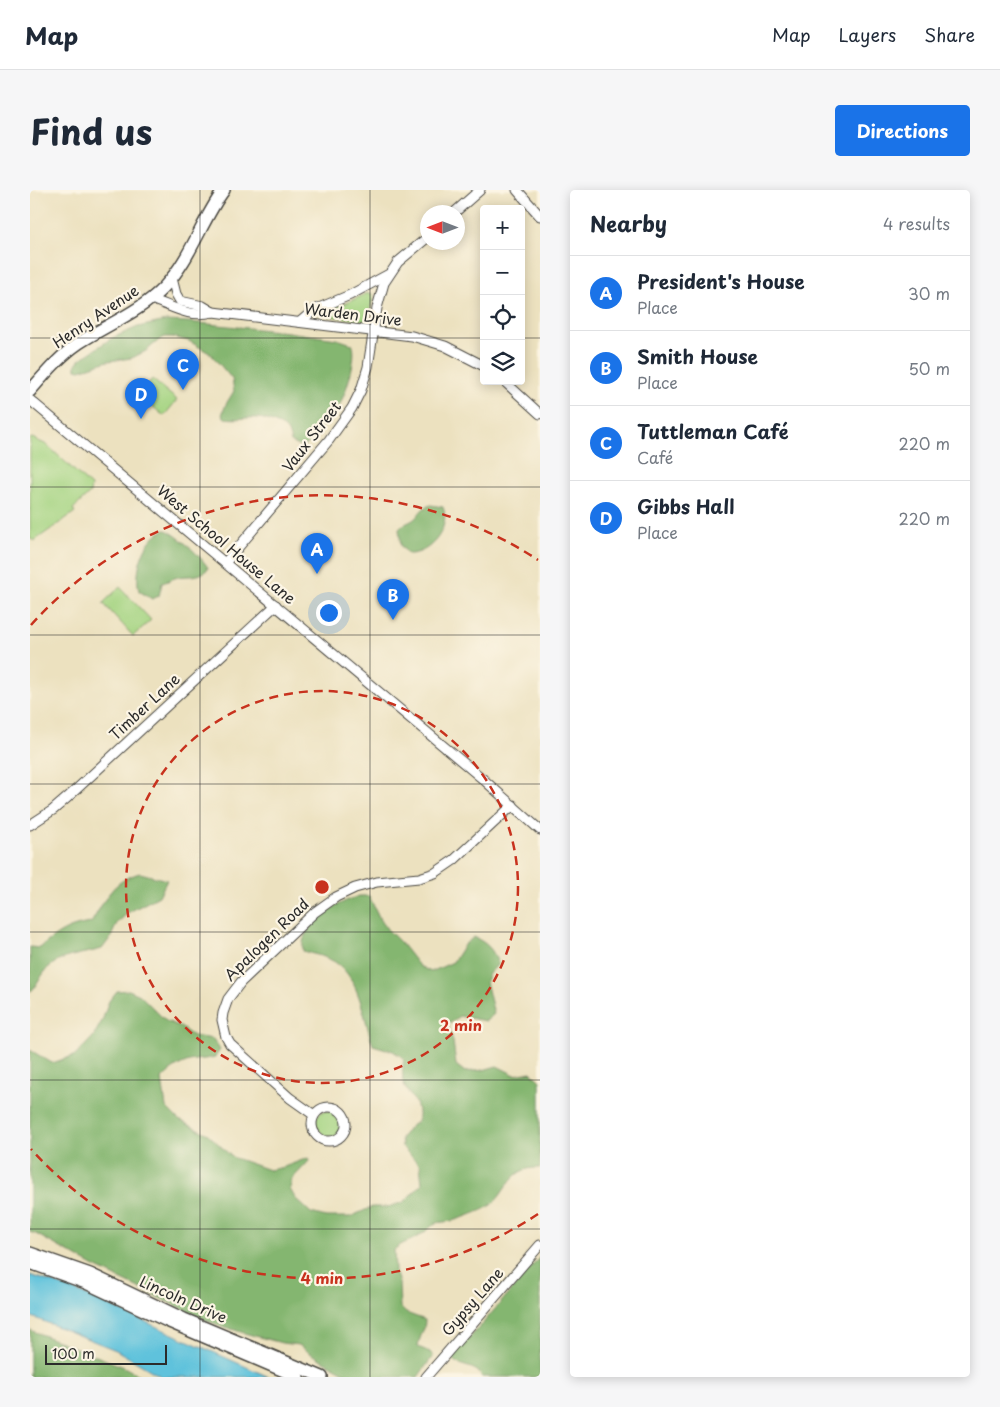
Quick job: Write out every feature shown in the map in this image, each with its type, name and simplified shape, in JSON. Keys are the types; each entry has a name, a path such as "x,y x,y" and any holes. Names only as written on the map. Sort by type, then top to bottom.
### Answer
{"main road":[{"name":"Henry Avenue","path":"30,391 55,363 71,349 135,311 151,299 172,278 189,254 209,213 224,190"},
{"name":"Lincoln Drive","path":"30,1253 90,1274 184,1319 322,1377"},
{"name":"Lincoln Drive","path":"30,1263 86,1283 167,1322 298,1377"}],"street":[{"path":"463,205 480,190"},
{"path":"517,190 540,216"},
{"name":"Vaux Street","path":"225,563 323,448 349,412 364,380 371,355 381,292 389,274 398,262 420,243"},
{"path":"300,322 314,310 350,295 389,274"},
{"name":"Warden Drive","path":"172,278 175,292 180,301 203,306 213,312"},
{"name":"Warden Drive","path":"151,299 186,313 201,314 213,312 397,333 430,341 458,352 480,364"},
{"path":"508,385 540,414"},
{"name":"West School House Lane","path":"30,400 276,605 540,830"},
{"name":"Timber Lane","path":"30,825 53,810 68,797 276,605"},
{"name":"Apalogen Road","path":"314,1115 290,1098 230,1044 226,1037 222,1020 228,999 241,982 326,904 345,892 365,885 419,878 435,873 454,860 514,806"},
{"name":"Gypsy Lane","path":"426,1377 540,1245"}],"green space":[{"path":"371,293 373,298 367,321 327,316 328,311"},
{"path":"166,321 288,332 337,339 352,344 354,358 339,405 334,414 309,442 301,447 291,442 285,428 267,420 261,418 225,418 222,415 234,391 232,379 211,354 189,341 165,337 146,351 132,358 108,361 80,370 76,369 76,364 79,360 112,338 138,327"},
{"path":"152,379 177,400 164,416 139,395"},
{"path":"32,438 47,445 91,486 90,493 73,509 75,512 34,541 30,538 30,439"},
{"path":"431,505 443,507 445,515 441,531 437,539 424,550 408,554 401,546 399,529"},
{"path":"165,530 175,535 188,546 201,558 208,568 199,575 178,577 162,583 159,596 152,599 139,591 139,565 151,539"},
{"path":"120,587 151,620 133,636 103,603"},
{"path":"140,873 167,880 159,896 129,912 117,923 111,937 102,949 67,957 49,967 30,992 30,947 40,948 64,931 91,923 110,892 122,881"},
{"path":"359,896 369,896 387,929 419,966 431,972 453,962 464,945 474,937 489,948 498,964 488,975 486,982 494,1014 486,1021 459,1016 448,1025 453,1041 456,1065 465,1072 497,1066 515,1075 531,1072 540,1081 540,1168 520,1172 513,1177 498,1198 484,1209 468,1216 436,1223 420,1236 394,1250 395,1271 399,1283 400,1307 406,1313 425,1320 418,1347 430,1352 433,1356 418,1377 353,1377 299,1345 282,1343 210,1322 93,1266 30,1232 30,1050 52,1063 76,1055 93,1037 102,1021 109,1001 117,991 129,990 140,995 166,1021 179,1026 193,1036 213,1039 220,1050 215,1057 181,1064 162,1079 166,1107 179,1120 208,1134 232,1157 269,1170 284,1167 308,1158 309,1161 292,1179 290,1189 295,1198 311,1213 326,1217 350,1217 372,1207 388,1207 404,1202 422,1184 420,1165 402,1147 401,1138 418,1121 417,1105 405,1087 403,1080 404,1058 393,1051 373,1045 359,997 348,974 339,965 326,958 303,951 303,941 313,923 331,909"},
{"path":"323,1111 335,1113 342,1120 342,1128 333,1137 325,1136 316,1127 316,1118"},
{"path":"540,1257 540,1377 482,1377 473,1368 456,1363 453,1360 454,1353 477,1330"},
{"path":"30,1330 124,1367 142,1377 30,1377"}],"water":[{"path":"30,1275 72,1289 269,1377 162,1377 116,1350 30,1316"}],"place":[{"name":"Tuttleman Café","path":"183,390"},
{"name":"Gibbs Hall","path":"141,419"},
{"name":"President's House","path":"317,574"},
{"name":"Smith House","path":"393,620"}]}
